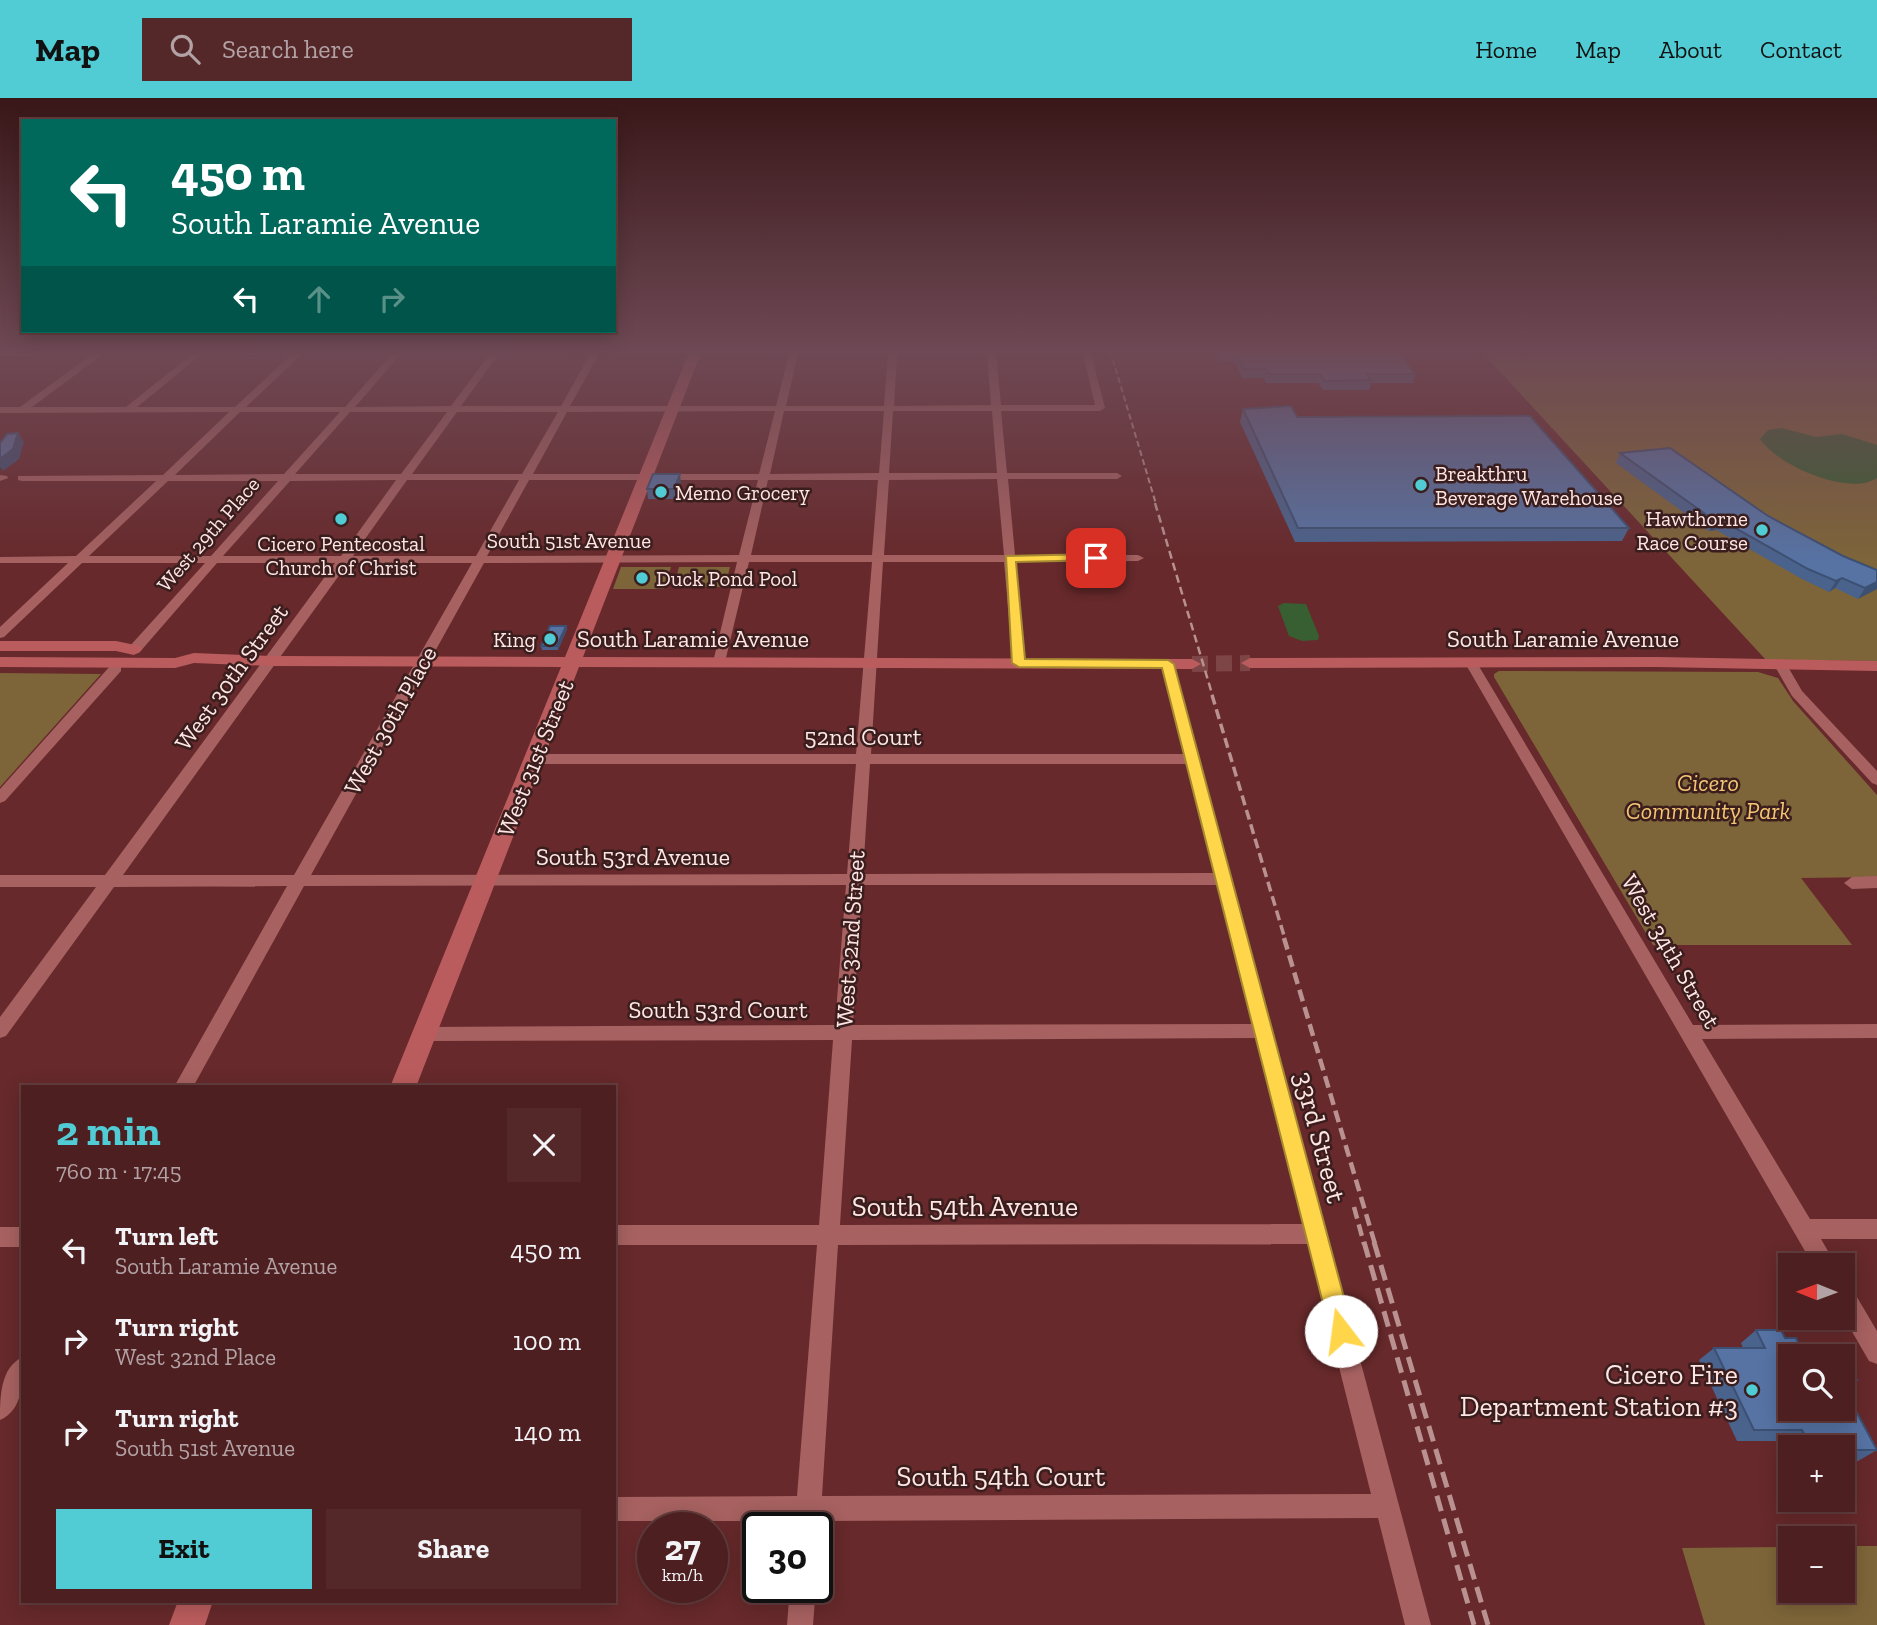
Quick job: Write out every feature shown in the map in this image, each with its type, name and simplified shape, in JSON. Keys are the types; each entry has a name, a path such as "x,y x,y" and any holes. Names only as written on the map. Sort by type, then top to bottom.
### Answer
{"main road":[{"name":"West 31st Street","path":"404,1085 667,421"},
{"path":"0,646 116,646 134,650"},
{"name":"South Laramie Avenue","path":"0,654 111,654 134,650 184,652 194,658"},
{"name":"South Laramie Avenue","path":"0,662 176,663 194,658 422,662 1192,664"},
{"path":"0,669 136,668 160,663"},
{"name":"South Laramie Avenue","path":"1250,663 1779,663 1877,666"},
{"path":"187,1625 195,1603"}],"street":[{"path":"0,634 225,421"},
{"name":"West 29th Place","path":"134,650 337,421"},
{"name":"West 30th Street","path":"0,1031 446,421"},
{"name":"West 30th Place","path":"184,1085 557,421"},
{"path":"719,662 778,421"},
{"name":"West 32nd Street","path":"808,1512 888,421"},
{"path":"997,421 1019,663"},
{"path":"22,478 1117,476"},
{"name":"South 51st Avenue","path":"0,560 1139,558"},
{"name":"West 34th Street","path":"1471,663 1818,1253"},
{"path":"1779,663 1797,693 1877,780"},
{"name":"33rd Street","path":"1168,664 1418,1625"},
{"path":"0,798 116,668"},
{"name":"52nd Court","path":"534,759 1193,759"},
{"path":"1858,759 1877,759"},
{"name":"South 53rd Avenue","path":"0,881 486,878 1224,879"},
{"path":"1852,883 1877,882"},
{"name":"South 53rd Court","path":"424,1034 1264,1031"},
{"path":"1688,1032 1877,1031"},
{"path":"1804,1229 1877,1229"},
{"name":"South 54th Avenue","path":"616,1235 1316,1234"},
{"path":"0,1237 21,1237"},
{"path":"1855,1315 1877,1353"},
{"path":"0,1408 21,1371"},
{"name":"South 54th Court","path":"833,1517 1387,1506"},
{"name":"South 54th Court","path":"616,1509 742,1515"},
{"path":"800,1625 802,1603"}],"green space":[{"name":"Hawthorne Race Course","path":"1546,421 1877,421 1877,661 1766,660"},
{"name":"Duck Pond Pool","path":"621,567 671,567 664,589 613,589"},
{"path":"679,567 730,567 725,587 685,587 687,581 675,581"},
{"name":"Cicero Community Park","path":"1499,671 1758,672 1778,678 1793,701 1877,795 1877,877 1801,878 1852,945 1653,945 1494,677"},
{"path":"0,673 101,674 0,787"},
{"path":"1855,1546 1877,1546 1877,1625 1705,1625 1682,1548 1778,1547 1778,1603 1855,1603"}],"shaded area":[{"path":"1782,428 1816,437 1842,434 1877,445 1877,478 1865,483 1849,484 1832,481 1797,468 1769,449 1760,439 1768,430"},
{"path":"1284,603 1306,604 1319,636 1318,640 1302,641 1289,636 1278,606"}],"building":[{"name":"Breakthru Beverage Warehouse","path":"1249,421 1535,421 1629,528 1298,528"},
{"path":"18,433 13,449 0,459 0,442 7,434"},
{"path":"1670,448 1768,516 1843,556 1877,570 1877,582 1865,588 1842,578 1836,581 1808,569 1721,520 1715,521 1620,453"},
{"path":"653,474 680,474 674,489 647,489"},
{"name":"King","path":"550,626 566,626 557,646 541,646"},
{"path":"1756,1330 1781,1330 1785,1338 1796,1338 1799,1344 1778,1344 1778,1421 1855,1421 1855,1409 1877,1450 1855,1450 1855,1435 1805,1435 1802,1430 1754,1430 1714,1348 1765,1348"}],"tunnel":[{"path":"1192,664 1250,663"}],"railway":[{"path":"1131,421 1156,504"},
{"path":"1155,503 1213,697"},
{"path":"1212,695 1285,939"},
{"path":"1284,938 1375,1244"},
{"path":"1354,1207 1364,1244"},
{"path":"1364,1242 1474,1625"},
{"path":"1374,1242 1488,1625"}],"place":[{"name":"Breakthru Beverage Warehouse","path":"1421,485"},
{"name":"Memo Grocery","path":"661,492"},
{"name":"Cicero Pentecostal Church of Christ","path":"341,519"},
{"name":"Hawthorne Race Course","path":"1762,530"},
{"name":"Duck Pond Pool","path":"642,578"},
{"name":"King","path":"550,639"},
{"name":"Cicero Fire Department Station #3","path":"1752,1390"}],"route":[{"path":"1096,558 1010,558 1019,663 1168,664 1341,1331"}]}
